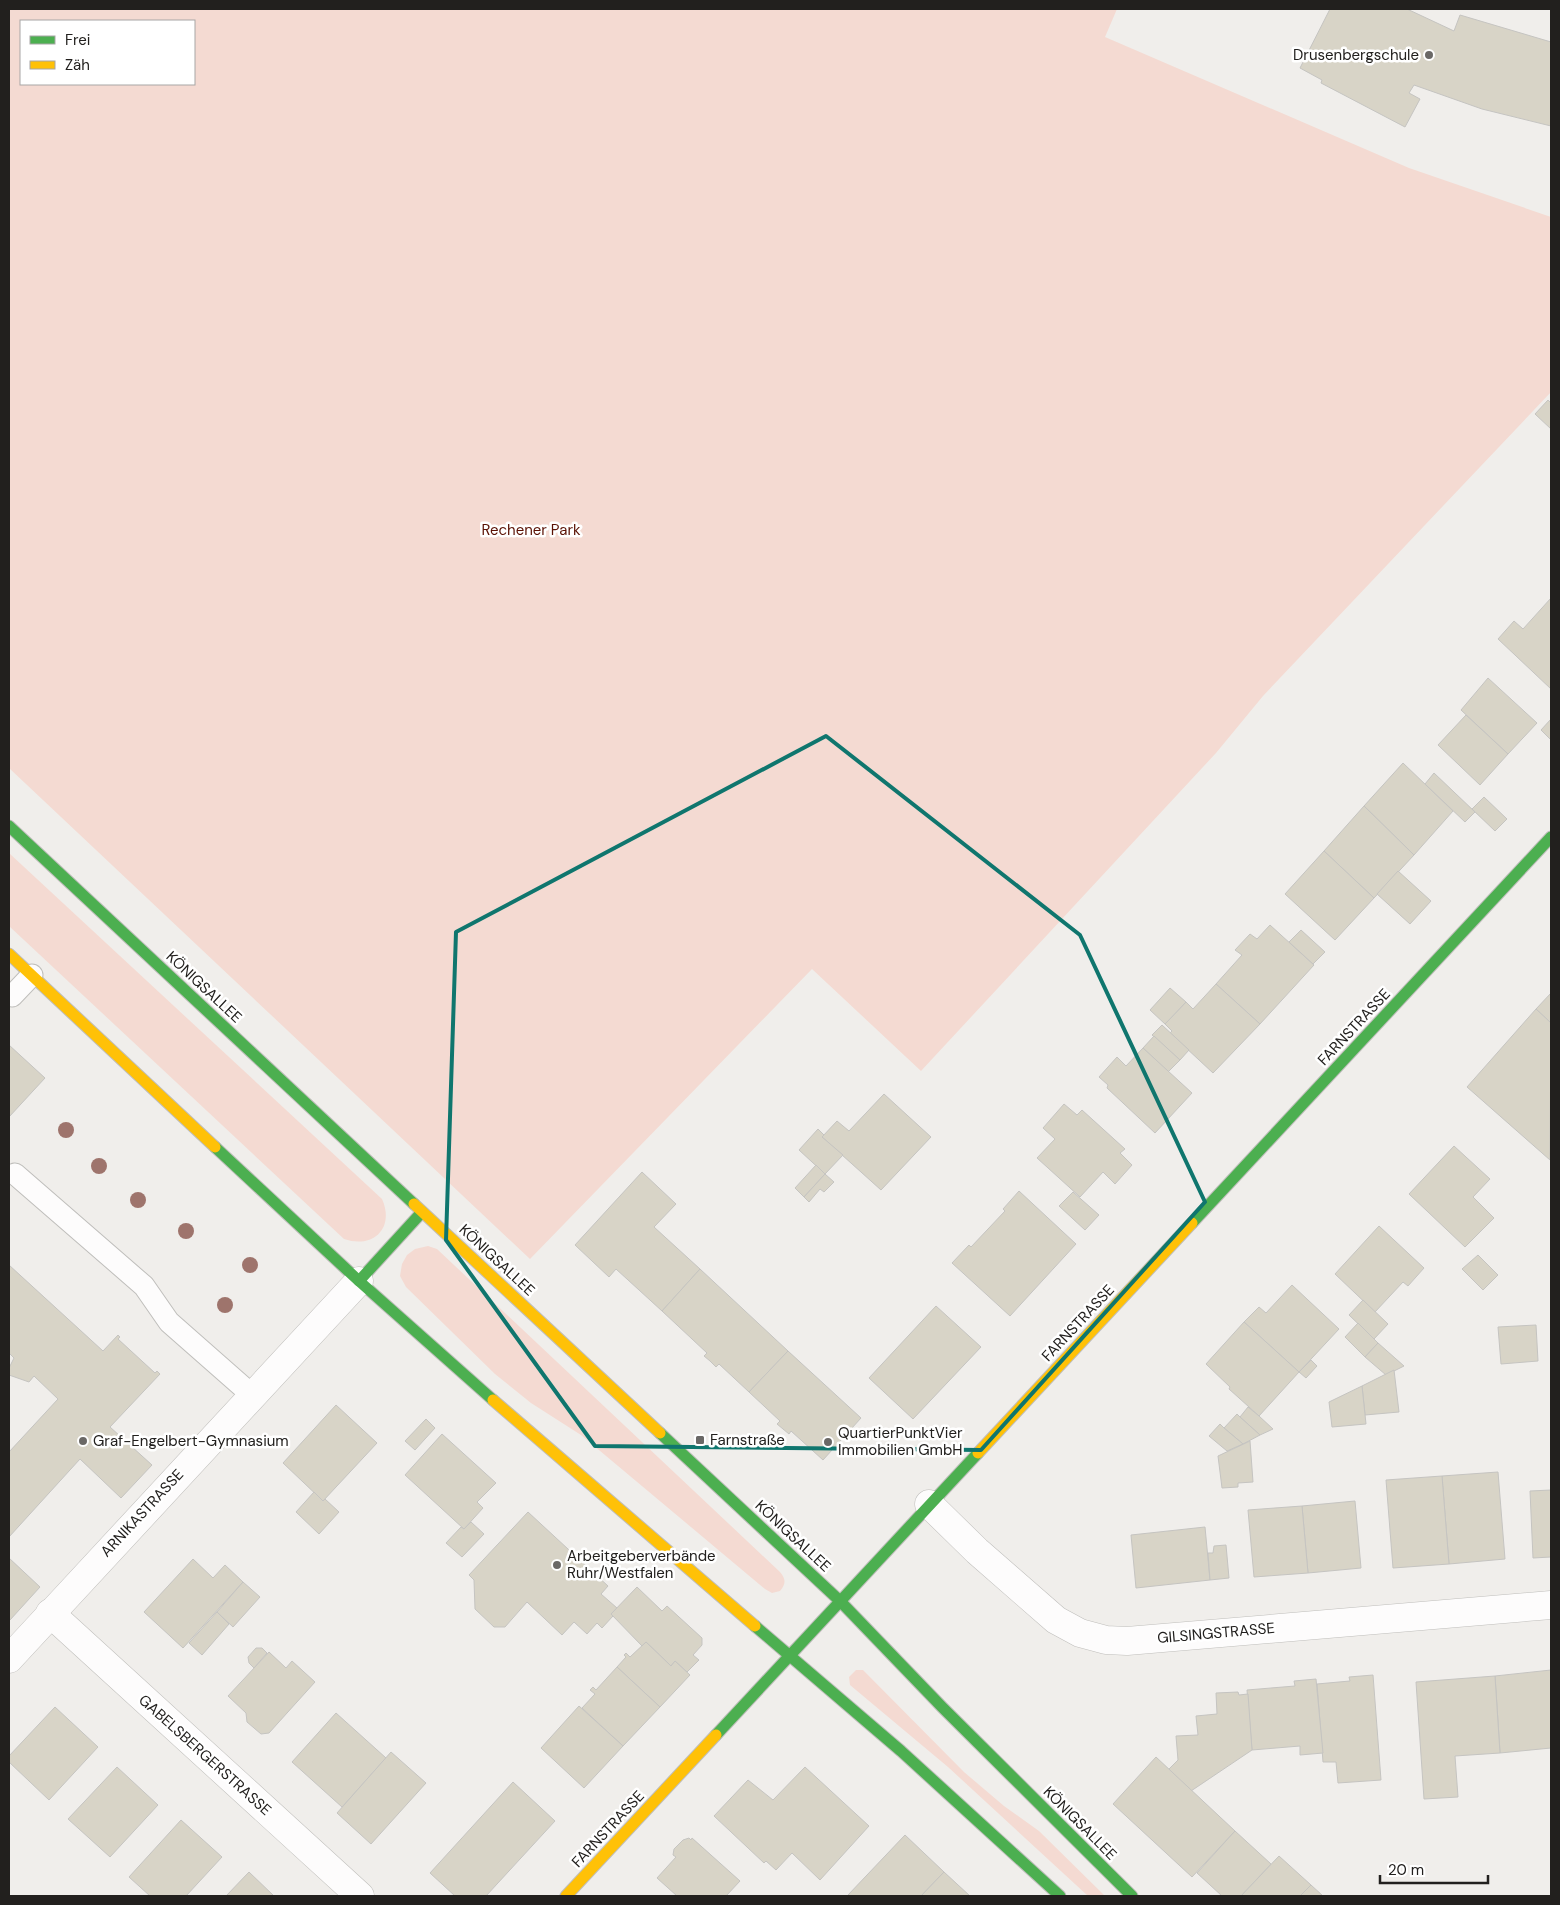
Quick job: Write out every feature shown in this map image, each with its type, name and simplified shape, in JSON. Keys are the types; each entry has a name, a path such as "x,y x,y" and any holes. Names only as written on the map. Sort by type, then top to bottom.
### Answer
{"main road":[{"name":"KÖNIGSALLEE","path":"9,826 840,1601 1132,1896"},
{"name":"FARNSTRASSE","path":"566,1896 1551,837"},
{"path":"9,954 359,1281 524,1428 901,1752 1060,1896"},
{"path":"359,1281 422,1212"}],"street":[{"name":"ARNIKASTRASSE","path":"9,1659 252,1394 359,1281"},
{"name":"GILSINGSTRASSE","path":"929,1504 977,1551 1056,1620 1080,1633 1106,1640 1127,1641 1551,1605"},
{"name":"GABELSBERGERSTRASSE","path":"50,1613 360,1896"}],"lane":[{"path":"12,996 32,975"},
{"path":"15,1174 144,1286 169,1322 252,1394"}],"highlighted area":[{"path":"826,736 1080,935 1205,1202 981,1450 595,1446 446,1240 456,932"}],"green space":[{"name":"Rechener Park","path":"9,9 1117,9 1105,37 1409,168 1551,217 1551,392 1263,696 1216,753 921,1071 812,969 530,1259 9,768"},
{"path":"9,853 382,1199 386,1219 379,1234 364,1241 344,1239 9,926"},
{"path":"428,1246 437,1249 780,1572 784,1582 780,1591 772,1593 765,1589 581,1435 531,1403 495,1374 406,1287 400,1276 402,1264 407,1255 415,1249"},
{"path":"856,1670 863,1670 964,1772 1004,1806 1039,1831 1105,1896 1088,1896 948,1767 850,1685 849,1677"}],"building":[{"name":"Drusenbergschule","path":"1330,9 1407,9 1454,31 1460,15 1551,42 1551,126 1482,109 1414,85 1409,93 1420,99 1405,127 1321,83 1322,80 1300,68"},
{"path":"1548,400 1551,403 1551,429 1535,414"},
{"path":"1551,598 1551,689 1498,639 1514,621 1523,629"},
{"path":"1488,678 1537,723 1508,754 1461,710"},
{"path":"1466,715 1508,754 1480,785 1438,745"},
{"path":"1551,719 1551,740 1541,730"},
{"path":"1403,763 1453,811 1414,855 1364,806"},
{"path":"1434,773 1475,812 1465,822 1425,784"},
{"path":"1484,797 1507,819 1495,831 1472,809"},
{"path":"1364,806 1414,855 1374,898 1324,851"},
{"path":"1324,851 1374,898 1335,940 1285,894"},
{"path":"1398,871 1431,901 1410,924 1377,894"},
{"path":"1270,925 1314,965 1260,1024 1216,984 1242,955 1235,950 1250,934 1257,939"},
{"path":"1301,930 1325,952 1313,964 1289,942"},
{"path":"1216,984 1260,1024 1213,1073 1170,1033 1172,1031 1165,1024 1186,1002 1193,1009"},
{"path":"1170,988 1186,1002 1165,1024 1150,1010"},
{"path":"1551,993 1551,1023 1536,1009"},
{"path":"1536,1009 1551,1023 1550,1160 1467,1087"},
{"path":"1162,1025 1189,1050 1180,1060 1152,1035"},
{"path":"1154,1036 1180,1060 1168,1072 1143,1048"},
{"path":"9,1045 45,1078 9,1117"},
{"path":"1143,1048 1192,1093 1155,1133 1107,1088 1108,1085 1099,1077 1117,1057 1126,1066"},
{"path":"884,1094 931,1137 881,1190 822,1137 837,1121 849,1131"},
{"path":"1064,1104 1077,1115 1082,1110 1125,1149 1120,1153 1132,1165 1115,1184 1103,1172 1080,1197 1037,1158 1055,1139 1043,1128"},
{"path":"818,1129 824,1135 822,1137 843,1155 825,1174 799,1150"},
{"path":"1454,1146 1490,1179 1473,1197 1494,1218 1465,1247 1409,1194"},
{"path":"816,1165 825,1174 804,1197 795,1188"},
{"path":"642,1172 676,1204 654,1227 700,1269 662,1311 616,1269 609,1277 575,1245"},
{"path":"825,1174 834,1182 824,1192 820,1189 809,1202 804,1197"},
{"path":"1019,1191 1076,1244 1010,1316 952,1263 969,1245 971,1247 1005,1211 1003,1209"},
{"path":"1073,1192 1099,1215 1085,1230 1059,1206"},
{"path":"1379,1226 1424,1268 1408,1286 1403,1282 1375,1312 1335,1274"},
{"path":"1478,1255 1498,1275 1483,1290 1462,1269"},
{"path":"9,1265 103,1351 118,1335 120,1337 118,1339 155,1373 157,1371 160,1374 110,1427 152,1465 121,1498 80,1459 9,1537 9,1452 58,1399 34,1376 29,1382 9,1375 9,1368 14,1358 9,1353"},
{"path":"700,1269 788,1351 749,1392 719,1364 716,1367 704,1356 707,1353 662,1311"},
{"path":"1292,1285 1339,1329 1299,1372 1244,1322 1259,1307 1266,1313"},
{"path":"1363,1300 1388,1324 1374,1339 1349,1315"},
{"path":"936,1306 981,1347 913,1419 869,1378"},
{"path":"1244,1322 1299,1372 1259,1416 1229,1389 1230,1387 1206,1364"},
{"path":"1358,1323 1378,1343 1365,1357 1345,1337"},
{"path":"1536,1325 1538,1361 1501,1364 1498,1327"},
{"path":"1378,1343 1404,1366 1386,1375 1365,1357"},
{"path":"788,1351 861,1418 823,1460 791,1431 789,1434 777,1424 780,1421 749,1392"},
{"path":"1311,1360 1317,1366 1306,1378 1299,1372"},
{"path":"1394,1370 1399,1412 1365,1415 1362,1386"},
{"path":"1362,1386 1366,1424 1332,1427 1329,1402"},
{"path":"336,1405 377,1443 323,1501 283,1463"},
{"path":"1248,1407 1273,1429 1260,1435 1240,1417"},
{"path":"1237,1414 1260,1435 1243,1444 1224,1428"},
{"path":"426,1419 435,1428 415,1450 405,1441"},
{"path":"1220,1424 1243,1444 1227,1451 1209,1436"},
{"path":"442,1434 496,1483 477,1502 483,1508 464,1529 405,1475"},
{"path":"1250,1441 1253,1482 1238,1483 1238,1487 1222,1488 1218,1456"},
{"path":"1498,1472 1505,1559 1449,1564 1442,1476"},
{"path":"1442,1476 1449,1564 1393,1568 1386,1480"},
{"path":"1551,1490 1551,1557 1533,1558 1530,1491"},
{"path":"314,1492 339,1512 319,1534 296,1512"},
{"path":"1355,1501 1361,1568 1308,1573 1302,1506"},
{"path":"1302,1506 1308,1573 1254,1577 1248,1510"},
{"path":"528,1512 608,1586 601,1594 617,1608 611,1614 613,1616 602,1628 597,1623 587,1634 574,1622 562,1635 527,1602 505,1627 494,1627 475,1609 474,1580 469,1575"},
{"path":"471,1522 484,1534 462,1557 446,1543 461,1527 464,1529"},
{"path":"1205,1527 1210,1580 1136,1588 1131,1535"},
{"path":"1226,1545 1229,1578 1210,1580 1208,1553 1213,1553 1214,1546"},
{"path":"9,1558 40,1587 10,1620 9,1619"},
{"path":"193,1559 213,1578 225,1565 243,1582 183,1648 144,1612"},
{"path":"243,1582 260,1597 233,1627 217,1612"},
{"path":"637,1587 662,1611 667,1606 702,1638 702,1645 693,1655 699,1660 687,1672 675,1661 671,1666 646,1642 642,1646 611,1614"},
{"path":"217,1612 229,1624 202,1655 189,1643"},
{"path":"646,1642 671,1666 675,1661 690,1675 660,1707 617,1667 626,1657 624,1655 626,1653 630,1657"},
{"path":"256,1648 262,1648 267,1653 254,1668 249,1663 248,1657"},
{"path":"269,1652 286,1668 292,1661 315,1682 269,1733 261,1734 247,1722 246,1713 228,1696"},
{"path":"617,1667 660,1707 623,1746 582,1708 595,1694 590,1690 593,1687 596,1690"},
{"path":"1551,1670 1551,1748 1500,1753 1495,1676"},
{"path":"1373,1675 1381,1780 1338,1783 1336,1762 1323,1762 1317,1684 1350,1681 1349,1677"},
{"path":"1495,1676 1500,1753 1455,1756 1458,1797 1424,1799 1416,1682"},
{"path":"1316,1679 1323,1753 1300,1755 1300,1746 1252,1750 1247,1690 1295,1686 1294,1681"},
{"path":"1238,1692 1239,1695 1248,1694 1252,1750 1191,1791 1169,1769 1178,1760 1176,1736 1198,1735 1196,1716 1217,1714 1216,1693"},
{"path":"579,1706 623,1746 584,1788 541,1748"},
{"path":"55,1707 98,1747 49,1800 9,1762 9,1756"},
{"path":"336,1713 386,1758 342,1807 292,1762"},
{"path":"391,1752 426,1783 371,1844 337,1813"},
{"path":"1156,1757 1235,1831 1192,1877 1113,1804"},
{"path":"117,1767 158,1805 110,1857 68,1819"},
{"path":"805,1767 869,1826 820,1880 792,1853 776,1870 766,1861 764,1863 714,1816 748,1780 773,1800"},
{"path":"513,1782 555,1821 486,1896 455,1896 430,1873"},
{"path":"181,1820 222,1857 186,1896 150,1896 129,1877"},
{"path":"1235,1831 1271,1864 1241,1896 1222,1896 1197,1873"},
{"path":"905,1835 944,1872 921,1896 848,1895"},
{"path":"689,1838 691,1840 692,1838 740,1881 726,1896 677,1896 657,1878 676,1857 673,1855 674,1849 683,1840"},
{"path":"1279,1856 1311,1885 1300,1896 1241,1896"},
{"path":"249,1872 274,1896 226,1896"},
{"path":"944,1872 970,1896 921,1896"},
{"path":"1311,1885 1323,1896 1300,1896"}],"traffic: fast":[{"path":"9,826 414,1204"},
{"path":"1192,1223 1551,837"},
{"path":"215,1147 359,1281 493,1400"},
{"path":"359,1281 422,1212"},
{"path":"660,1433 840,1601 942,1707 1132,1896"},
{"path":"716,1735 978,1453"},
{"path":"755,1626 901,1751 1060,1896"}],"traffic: slow":[{"path":"9,954 215,1147"},
{"path":"414,1204 660,1433"},
{"path":"978,1453 1192,1223"},
{"path":"493,1400 755,1626"},
{"path":"566,1896 716,1735"}],"place":[{"name":"Drusenbergschule","path":"1429,55"},
{"name":"Farnstraße","path":"700,1440"},
{"name":"Graf-Engelbert-Gymnasium","path":"83,1441"},
{"name":"QuartierPunktVier Immobilien GmbH","path":"828,1442"},
{"name":"Arbeitgeberverbände Ruhr/Westfalen","path":"557,1565"}]}
